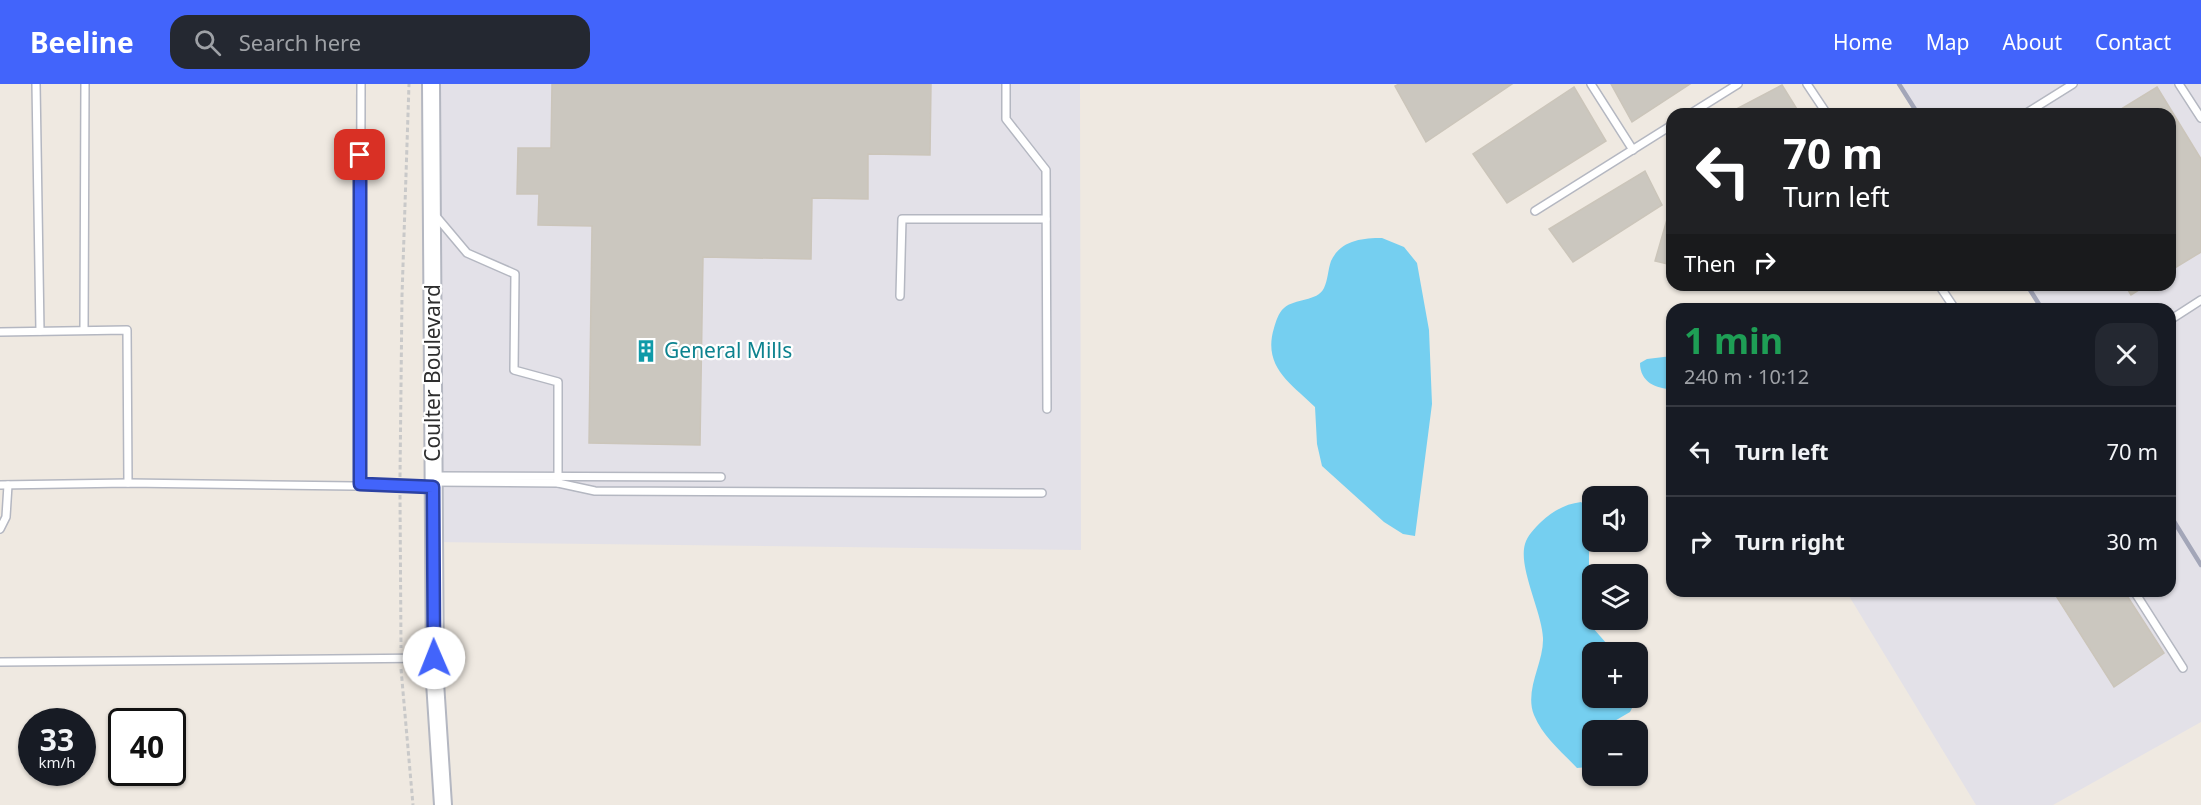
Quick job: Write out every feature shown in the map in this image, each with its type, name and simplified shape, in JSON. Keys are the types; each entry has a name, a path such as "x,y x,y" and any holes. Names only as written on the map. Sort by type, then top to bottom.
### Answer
{"street":[{"name":"Coulter Boulevard","path":"431,84 434,658 443,805"}],"lane":[{"path":"36,84 40,331"},
{"path":"84,330 85,84"},
{"path":"360,84 360,484"},
{"path":"1006,84 1006,119 1046,170 1047,409"},
{"path":"1590,84 1633,150"},
{"path":"1700,108 1738,84"},
{"path":"1807,84 1823,108"},
{"path":"2035,108 2073,84"},
{"path":"2179,84 2201,118"},
{"path":"1534,211 1666,129"},
{"path":"432,212 467,253 515,274 514,370 558,382 558,480"},
{"path":"900,296 902,219 1046,219"},
{"path":"2176,316 2201,300"},
{"path":"0,332 127,330 128,483"},
{"path":"0,529 6,518 4,485 128,483 400,485 433,482 721,477"},
{"path":"558,480 595,491 1042,493"},
{"path":"2138,597 2183,668"},
{"path":"0,662 434,658"}],"path":[{"path":"409,84 402,296 400,485 401,659 413,805"}],"shaded area":[{"path":"432,84 1080,84 1081,550 434,542"},
{"path":"1899,84 2201,84 2201,722 2053,805 1976,805 1850,597 2176,597 2176,303 2038,303 2031,291 2176,291 2176,108 1914,108"}],"water":[{"path":"1382,238 1404,247 1417,263 1429,330 1432,404 1415,536 1403,534 1384,522 1322,466 1317,444 1315,407 1281,374 1272,354 1271,342 1280,312 1289,305 1316,296 1321,292 1335,254 1346,244"},
{"path":"1666,357 1666,388 1655,386 1646,380 1640,363 1647,359"},
{"path":"1582,503 1582,552 1589,552 1589,564 1582,564 1582,630 1595,630 1605,642 1582,642 1582,708 1632,708 1630,712 1616,720 1582,720 1582,768 1577,768 1542,730 1534,715 1531,696 1541,657 1543,638 1542,627 1527,577 1524,554 1525,544 1531,532 1550,515 1570,504"}],"building":[{"name":"General Mills","path":"552,84 931,84 930,155 868,154 868,199 812,198 811,259 703,257 700,445 589,443 592,226 538,225 539,194 517,194 518,148 551,148"},
{"path":"1399,84 1512,84 1426,142 1395,86"},
{"path":"1611,84 1690,84 1632,122"},
{"path":"1782,85 1796,108 1738,108"},
{"path":"1574,87 1606,141 1507,203 1473,154"},
{"path":"2157,87 2170,108 2123,108"},
{"path":"2176,118 2201,159 2201,252 2176,267"},
{"path":"1645,171 1662,205 1573,262 1549,229"},
{"path":"1666,223 1666,264 1655,261"},
{"path":"2057,597 2128,597 2164,653 2114,687"}],"railway":[{"path":"1899,84 1914,108"},
{"path":"2031,291 2038,303"},
{"path":"2176,525 2201,565"}],"place":[{"name":"General Mills","path":"646,351"}],"route":[{"path":"360,155 360,484 433,487 434,658"}]}
